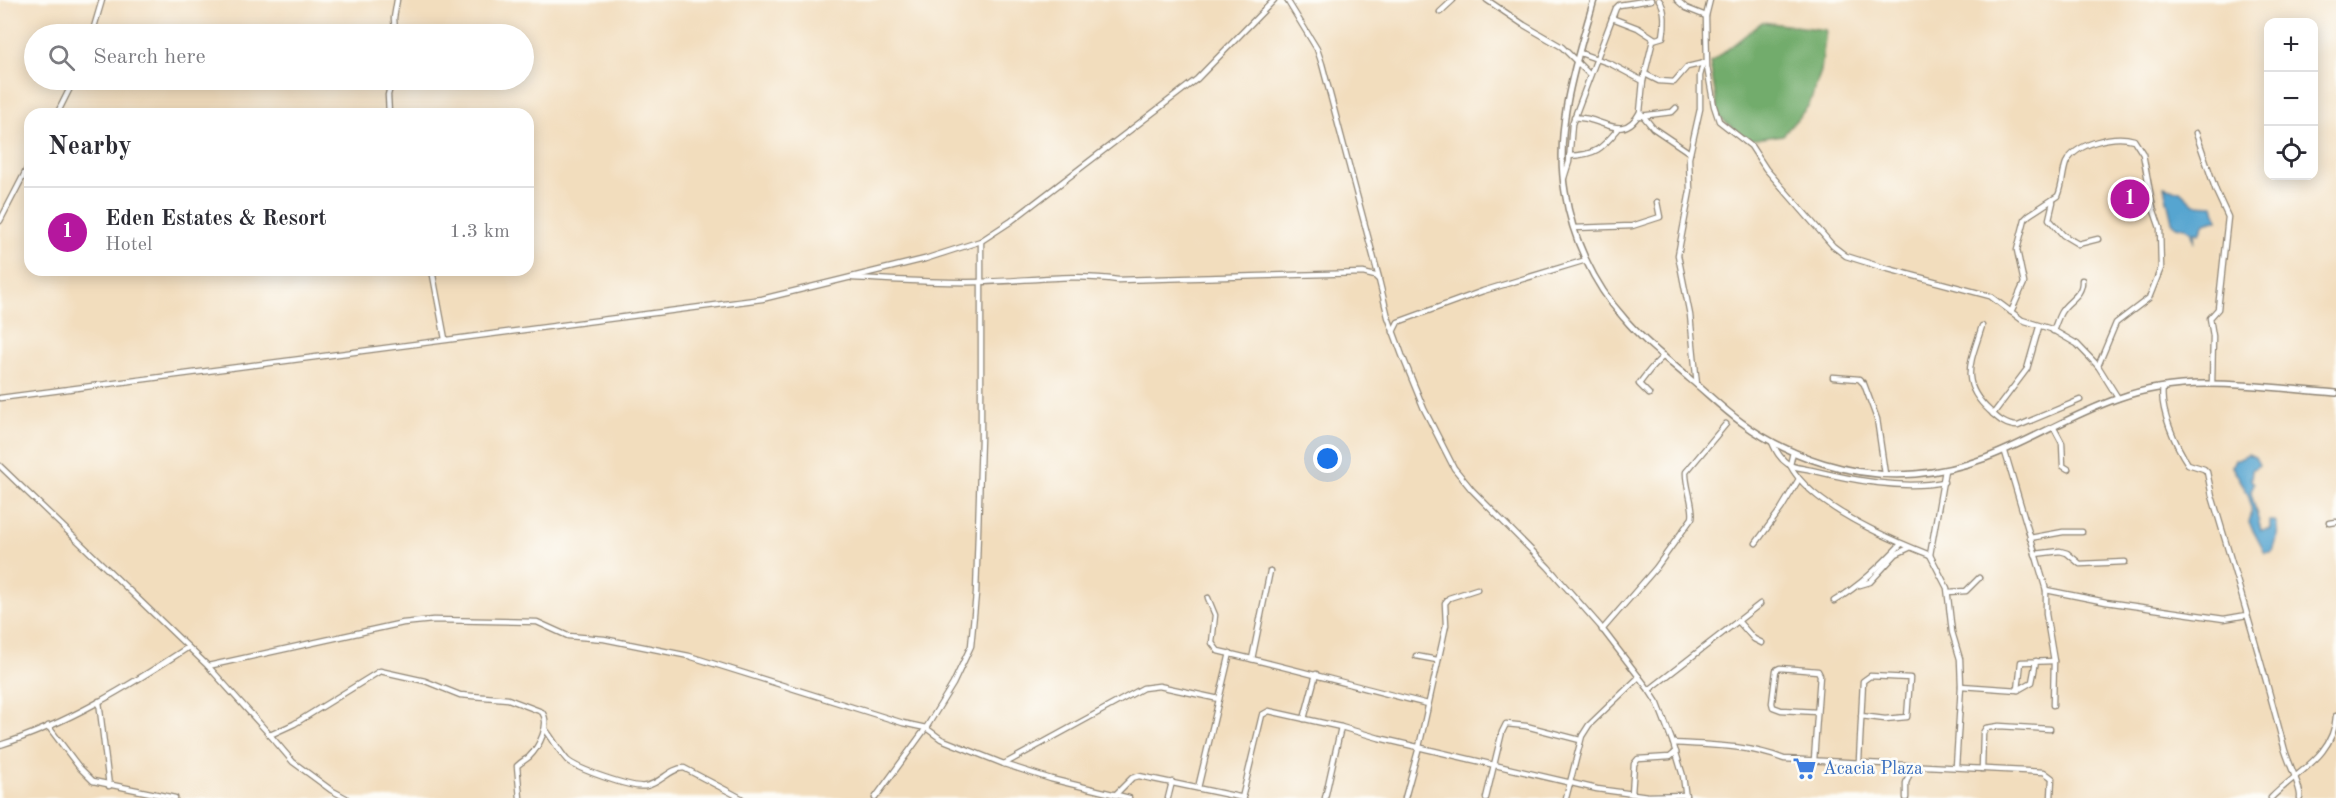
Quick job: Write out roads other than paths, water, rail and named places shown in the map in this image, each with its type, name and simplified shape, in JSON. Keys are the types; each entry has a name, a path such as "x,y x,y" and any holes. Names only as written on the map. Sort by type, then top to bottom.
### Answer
{"main road":[{"path":"1594,0 1571,85 1563,129 1563,181 1574,228 1586,260 1623,318 1739,421 1772,442 1793,452 1839,467 1885,474 1913,474 1971,465 2005,452 2118,398 2163,387 2212,384 2336,393"}],"street":[{"path":"95,24 102,0"},
{"path":"394,24 397,0"},
{"path":"0,398 754,300 925,259 981,242 1197,79 1274,0"},
{"path":"1114,795 1132,778 1139,776 1242,798 1262,715 1269,711 1570,783 1632,794 1686,796 1683,776 1673,743 1658,704 1649,690 1602,630 1533,550 1472,490 1454,468 1414,386 1388,317 1317,49 1287,0"},
{"path":"1440,12 1453,0"},
{"path":"1487,0 1556,43 1590,75"},
{"path":"1563,181 1574,117 1617,6 1651,0"},
{"path":"1612,18 1638,28 1655,39 1663,38 1663,6 1659,0"},
{"path":"1677,0 1686,8 1706,16"},
{"path":"1710,0 1706,16 1705,63 1719,121 1751,146 1766,169 1843,254 1881,267 1990,296 2011,312 2039,327 2054,330 2077,344 2098,366 2118,398"},
{"path":"1574,117 1619,128 1635,121 1640,114 1643,81 1655,39"},
{"path":"1580,52 1643,81"},
{"path":"1645,74 1659,81 1674,82 1687,68 1705,63"},
{"path":"1697,385 1690,315 1678,255 1690,191 1690,153 1700,109 1700,76 1705,63"},
{"path":"1571,85 1585,88"},
{"path":"60,108 69,90"},
{"path":"389,90 389,108"},
{"path":"1640,114 1672,112 1676,108"},
{"path":"1640,114 1653,128 1690,153"},
{"path":"1569,156 1594,153 1601,149 1619,128"},
{"path":"2196,133 2216,191 2227,212 2228,222 2218,309 2210,318 2213,341 2212,384"},
{"path":"2098,239 2078,244 2063,235 2049,219 2051,206 2061,190 2066,164 2074,154 2098,141 2122,138 2137,142 2145,159 2151,199 2161,232 2161,267 2149,298 2116,323 2098,366"},
{"path":"0,221 24,175"},
{"path":"2011,312 2024,284 2017,250 2025,219 2028,214 2055,199"},
{"path":"1574,228 1632,226 1660,217 1657,202"},
{"path":"875,798 926,728 960,669 970,646 976,594 980,448 981,242"},
{"path":"1388,317 1398,322 1483,291 1586,260"},
{"path":"847,277 980,282 1068,279 1083,276 1138,279 1363,273 1375,276 1379,280"},
{"path":"433,276 445,339"},
{"path":"2054,330 2060,312 2078,295 2082,280"},
{"path":"1394,332 1398,322"},
{"path":"1982,326 1970,366 1969,382 1977,398 1993,414 2009,425 2018,426 2080,400"},
{"path":"1993,414 2027,369 2039,327"},
{"path":"1649,393 1639,384 1652,366 1664,356"},
{"path":"1833,377 1859,379 1864,384 1879,428 1885,474"},
{"path":"2163,387 2165,412 2181,452 2188,464 2207,472 2294,777 2301,789 2300,798"},
{"path":"1602,630 1656,568 1692,518 1694,513 1686,488 1686,472 1726,424"},
{"path":"2054,428 2062,443 2063,466 2068,469"},
{"path":"1772,442 1777,454 1790,465 1799,478 1852,520 1909,548 1930,555"},
{"path":"1790,465 1793,452"},
{"path":"2005,452 2046,590 2046,614 2054,661 2053,705"},
{"path":"1790,465 1869,483 1932,484 1944,482"},
{"path":"0,466 208,666 293,762 331,790 346,798"},
{"path":"1945,470 1930,555 1948,592 1952,632 1960,659 1961,686 1956,767"},
{"path":"1756,543 1781,509 1799,478"},
{"path":"2330,523 2336,522"},
{"path":"2030,538 2063,532 2082,532"},
{"path":"1834,601 1859,585 1902,544"},
{"path":"1859,585 1870,582 1896,554 1909,548"},
{"path":"2035,554 2060,551 2067,553 2080,564 2124,562"},
{"path":"1252,659 1270,571"},
{"path":"1948,592 1966,591 1979,578"},
{"path":"1405,798 1419,747 1446,625 1445,603 1449,598 1477,589"},
{"path":"2046,590 2106,602 2224,619 2247,615"},
{"path":"1208,598 1215,615 1212,638 1214,647 1218,651 1428,704"},
{"path":"1649,690 1760,604"},
{"path":"208,666 403,623 433,620 537,622 568,636 604,639 689,656 892,720 926,728 941,739 1004,764 1051,779 1129,798"},
{"path":"1738,621 1754,639 1762,643"},
{"path":"0,745 48,726 99,701 187,648"},
{"path":"1198,788 1230,653"},
{"path":"1416,656 1437,660"},
{"path":"2018,690 2020,664 2024,661 2054,661"},
{"path":"1961,686 2018,690 2031,682 2036,661"},
{"path":"1814,760 1820,675 1818,671 1791,668 1776,670 1773,707 1817,712"},
{"path":"270,735 294,724 380,671 425,681 460,695 492,697 518,702 542,712 546,720 545,729 531,754 517,766 520,798"},
{"path":"1304,719 1316,674"},
{"path":"1859,761 1861,716 1863,681 1870,676 1910,678 1906,717 1885,719 1861,716"},
{"path":"1566,798 1580,740 1589,725 1639,677"},
{"path":"1004,764 1143,688 1159,686 1220,699"},
{"path":"99,701 109,786"},
{"path":"2271,798 2294,777 2304,772 2329,742 2336,728 2336,716"},
{"path":"1486,798 1503,727 1510,723 1580,740"},
{"path":"48,726 90,778 109,786 175,798"},
{"path":"1982,769 1983,733 1986,728 1999,726 2050,729"},
{"path":"1325,798 1341,727"},
{"path":"545,729 573,764 608,778 646,787 684,768 741,798"},
{"path":"1673,743 1738,746 1764,751 1784,759 1859,761 2048,773 2052,778 2051,798"},
{"path":"1632,794 1634,764 1638,759 1670,757 1676,752"},
{"path":"1906,798 1906,783 1913,765"},
{"path":"1168,798 1172,782"}],"water":[{"path":"2164,187 2180,191 2194,204 2214,205 2218,219 2205,223 2200,233 2195,232 2194,243 2192,232 2176,226 2172,221"},
{"path":"2248,454 2255,457 2259,465 2252,470 2251,480 2254,483 2251,493 2261,530 2270,529 2270,521 2275,521 2278,532 2273,551 2265,553 2249,523 2251,508 2248,494 2232,467 2235,460"}],"place":[{"name":"Eden Estates & Resort","path":"2130,199"},
{"name":"Acacia Plaza","path":"1805,768"}]}
